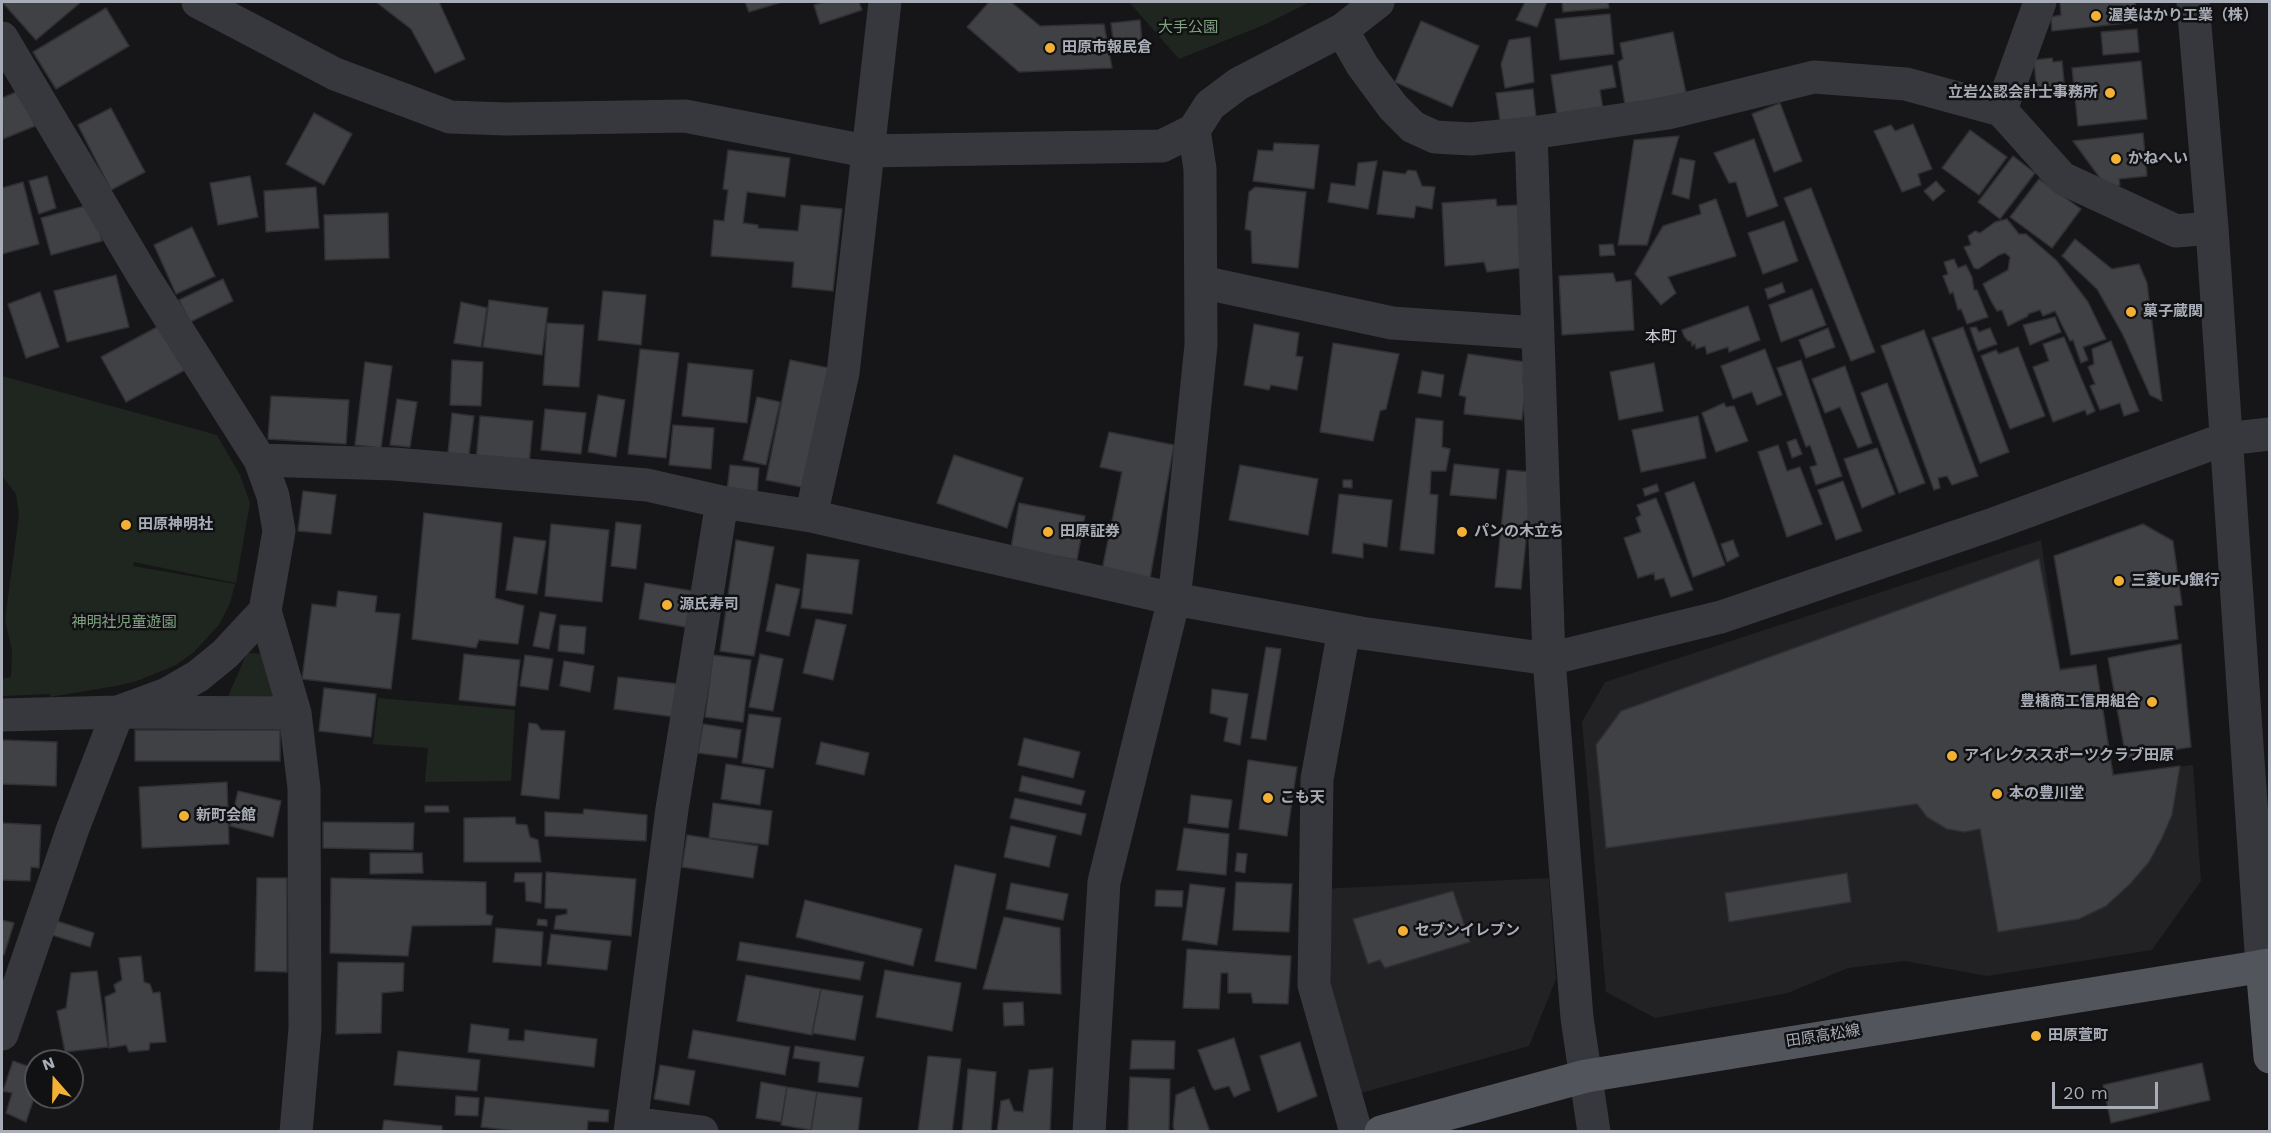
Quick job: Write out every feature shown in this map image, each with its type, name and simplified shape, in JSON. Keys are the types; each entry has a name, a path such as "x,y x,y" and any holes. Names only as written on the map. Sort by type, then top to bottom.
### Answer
{"main road":[{"path":"2266,965 2270,1057"},
{"name":"田原高松線","path":"1381,1131 1457,1120 1586,1076 2266,965"}],"street":[{"path":"198,2 335,74 450,117 506,119 685,116 866,151 1162,146 1194,130 1210,105 1238,84 1342,30 1378,2"},
{"path":"811,516 843,373 866,151 885,2"},
{"path":"2001,110 2040,2"},
{"path":"2193,2 2212,228 2225,439 2266,965"},
{"path":"1342,30 1362,65 1393,107 1413,127 1435,137 1471,139 1531,133 1668,112 1814,77 1906,84 2001,110 2062,178 2176,231 2212,228"},
{"path":"2,38 144,277 260,460 273,496 279,531 272,584 265,611 225,654 198,676 167,694 118,712 73,828 2,1034"},
{"path":"1089,1131 1104,882 1174,599 1201,345 1200,169 1194,130"},
{"path":"1531,133 1549,659 1577,1018 1594,1131"},
{"path":"1201,282 1392,322 1538,333"},
{"path":"260,460 394,464 647,485 722,502 811,516 1174,599 1344,630 1549,659 1721,617 1993,524 2225,439 2270,434"},
{"path":"702,1131 631,1127 672,809 722,502"},
{"path":"265,611 295,713 304,788 305,1029 296,1131"},
{"path":"1344,630 1317,779 1314,985 1356,1131"},
{"path":"2,715 118,712 295,713"}],"shaded area":[{"path":"2041,540 2060,668 2096,664 2114,774 2193,765 2201,881 2152,950 1987,976 1905,961 1848,968 1788,993 1655,1018 1606,992 1582,722 1605,682"},
{"path":"1549,878 1556,979 1529,1046 1354,1095 1334,1019 1321,889"}],"green space":[{"name":"大手公園","path":"1129,2 1310,2 1264,25 1179,59"},
{"name":"田原神明社","path":"2,376 217,435 240,475 250,503 236,583 134,562 133,566 235,584 230,603 219,625 193,653 176,665 137,681 116,686 50,697 50,694 2,696 2,679 11,677 12,651 5,620 19,515 16,494 2,476"},
{"path":"247,653 265,654 278,702 227,699"},
{"path":"378,698 515,710 511,781 425,782 428,748 373,744"}],"building":[{"path":"2,2 81,2 36,40"},
{"path":"376,2 439,2 465,59 435,73 411,29"},
{"path":"745,2 782,2 749,12"},
{"path":"825,2 859,2 862,10 820,24 814,5"},
{"name":"田原市報民倉","path":"989,2 1011,2 1040,26 1104,24 1112,68 1019,72 967,27"},
{"path":"1525,2 1547,2 1537,27 1516,20"},
{"path":"1562,2 1608,2 1609,8 1563,12"},
{"name":"渥美はかり工業（株）","path":"2060,2 2135,2 2137,22 2052,31 2051,17 2061,15"},
{"path":"106,8 129,46 56,89 33,52"},
{"path":"1610,14 1614,54 1560,60 1555,19"},
{"path":"1140,20 1143,52 1115,55 1111,23"},
{"path":"1421,21 1479,46 1452,107 1395,82"},
{"path":"2137,29 2139,52 2103,55 2101,32"},
{"path":"1673,32 1686,93 1625,105 1618,62 1623,59 1620,43"},
{"path":"1530,37 1534,82 1505,88 1501,64 1509,40"},
{"path":"2052,58 2053,62 2062,61 2065,92 2037,95 2034,60"},
{"name":"立岩公認会計士事務所","path":"2141,61 2147,119 2078,126 2072,68"},
{"path":"1612,65 1616,87 1600,90 1603,109 1557,116 1551,75"},
{"path":"1533,89 1536,117 1500,121 1496,93"},
{"path":"21,90 35,126 3,139 2,98"},
{"path":"1780,103 1802,161 1774,172 1752,114"},
{"path":"111,108 145,172 111,190 78,125"},
{"path":"314,113 352,134 324,185 286,164"},
{"path":"1913,124 1932,169 1918,174 1921,185 1902,192 1874,131 1891,125 1895,131"},
{"path":"1970,130 2007,157 1979,195 1942,168"},
{"name":"かねへい","path":"2143,133 2147,176 2119,179 2120,185 2108,189 2073,141"},
{"path":"1679,136 1647,245 1618,245 1634,140"},
{"path":"1754,139 1778,206 1747,217 1736,182 1729,183 1714,153"},
{"path":"1274,143 1319,145 1314,189 1253,181 1258,150 1273,151"},
{"path":"728,150 790,158 785,197 747,192 743,223 758,225 758,228 798,231 801,205 842,209 833,291 792,287 794,262 711,256 714,220 724,221 728,190 723,189"},
{"path":"2013,156 2035,173 2000,219 1978,202"},
{"path":"1680,158 1695,161 1689,199 1672,194"},
{"path":"1377,161 1368,209 1328,202 1331,183 1355,186 1358,163"},
{"path":"1408,170 1416,171 1422,186 1435,187 1432,209 1416,206 1414,218 1377,214 1383,171 1405,174"},
{"path":"47,176 56,208 39,214 29,181"},
{"path":"250,176 258,217 218,225 210,183"},
{"path":"2039,179 2081,209 2052,248 2010,217"},
{"path":"1936,181 1945,191 1933,201 1924,191"},
{"path":"23,182 39,244 2,254 2,188"},
{"path":"316,187 319,228 266,232 264,191"},
{"path":"1255,187 1306,192 1298,268 1252,263 1251,231 1245,229 1249,192"},
{"path":"1811,188 1875,352 1851,361 1784,198"},
{"path":"1496,199 1497,206 1518,205 1520,268 1487,272 1484,262 1445,266 1442,203"},
{"path":"1716,199 1736,256 1668,277 1676,293 1661,305 1635,274 1663,226 1701,214 1699,205"},
{"path":"92,204 102,241 51,255 41,218"},
{"path":"388,213 389,258 325,260 324,215"},
{"path":"2007,219 2019,234 2026,234 2057,261 2088,302 2106,339 2083,347 2088,360 2081,363 2073,340 2070,341 2055,311 2043,316 2040,310 2008,326 2002,310 1997,311 1991,301 1983,284 2008,270 2010,257 2005,253 1999,255 1978,269 1974,268 1964,247 1971,245 1968,236 1975,231 1980,233 1995,222"},
{"path":"1784,221 1798,261 1763,274 1748,233"},
{"path":"192,227 215,276 176,294 154,245"},
{"name":"菓子蔵関","path":"2075,239 2112,269 2139,264 2147,283 2162,401 2150,395 2123,335 2097,289 2062,256"},
{"path":"1613,244 1615,255 1600,256 1599,245"},
{"path":"1954,259 1958,268 1966,265 1972,277 1974,290 1977,290 1988,317 1967,324 1961,309 1958,310 1953,292 1950,294 1943,276 1948,274 1944,262"},
{"path":"1613,273 1616,282 1631,280 1634,330 1562,335 1559,276"},
{"path":"116,275 129,327 67,342 54,291"},
{"path":"223,279 233,301 190,322 179,300"},
{"path":"1782,283 1785,292 1768,299 1765,289"},
{"path":"1812,289 1826,325 1781,342 1769,305"},
{"path":"603,291 646,295 641,345 598,340"},
{"path":"40,292 59,347 26,358 8,304"},
{"path":"489,300 548,308 542,355 483,347"},
{"path":"461,302 487,308 481,347 454,343"},
{"path":"1748,306 1760,340 1729,352 1728,347 1707,354 1705,346 1696,349 1695,344 1692,346 1691,341 1684,336 1682,330"},
{"path":"2055,317 2061,332 2030,345 2023,325"},
{"path":"547,323 584,325 579,387 543,385"},
{"path":"1254,324 1299,333 1296,356 1303,357 1297,390 1271,385 1269,390 1244,385"},
{"path":"161,325 185,370 126,402 101,357"},
{"path":"1963,327 2009,452 1980,463 1932,338"},
{"path":"1976,327 1979,332 1990,328 1997,344 1978,351 1970,328"},
{"path":"1828,328 1835,347 1806,358 1799,340"},
{"path":"1924,330 1978,476 1952,485 1947,476 1938,478 1940,488 1934,490 1881,346"},
{"path":"2064,337 2095,411 2087,415 2085,410 2053,422 2033,367 2049,361 2043,344"},
{"path":"2111,341 2139,411 2124,416 2120,403 2100,410 2090,386 2095,384 2088,367 2094,364 2092,349"},
{"path":"1333,343 1399,354 1386,409 1380,411 1373,441 1320,432"},
{"path":"2018,347 2045,416 2010,429 1981,356 1996,350 1999,354"},
{"path":"640,349 679,353 666,458 628,454"},
{"path":"1765,349 1782,395 1757,405 1752,392 1733,399 1721,366"},
{"path":"1468,354 1525,362 1523,382 1526,386 1522,420 1464,414 1466,397 1459,395"},
{"path":"452,360 483,362 481,406 450,405"},
{"path":"790,360 834,369 811,489 766,480"},
{"path":"1801,360 1842,476 1816,485 1810,467 1817,465 1810,445 1806,447 1777,368"},
{"path":"365,362 392,366 381,448 355,445"},
{"path":"688,363 753,370 747,423 682,416"},
{"path":"1654,363 1663,411 1619,420 1610,372"},
{"path":"1845,366 1872,443 1858,448 1840,407 1825,413 1812,379"},
{"path":"1422,371 1444,375 1441,397 1418,393"},
{"path":"1887,383 1925,483 1899,493 1861,393"},
{"path":"598,395 625,400 616,457 588,452"},
{"path":"271,396 349,400 346,444 268,439"},
{"path":"757,397 780,402 766,465 743,460"},
{"path":"397,399 417,402 410,447 390,445"},
{"path":"1724,403 1726,407 1734,406 1748,441 1716,452 1702,413"},
{"path":"545,409 586,413 581,454 541,450"},
{"path":"452,413 474,416 469,455 448,453"},
{"path":"480,416 533,421 529,465 476,461"},
{"path":"1698,416 1706,458 1641,472 1632,430"},
{"path":"1416,418 1443,421 1442,447 1450,449 1446,471 1431,471 1430,494 1438,495 1434,554 1400,550"},
{"path":"673,425 714,428 711,469 669,465"},
{"path":"1109,432 1174,445 1150,578 1102,570 1122,472 1100,467"},
{"path":"1796,439 1802,454 1792,458 1787,442"},
{"path":"1778,445 1787,471 1800,467 1822,524 1787,537 1758,452"},
{"path":"1877,448 1895,494 1862,508 1844,459"},
{"path":"954,455 1023,478 1007,528 937,503"},
{"path":"1454,464 1499,469 1496,499 1450,495"},
{"path":"730,465 759,468 757,493 727,491"},
{"path":"1240,465 1318,479 1308,535 1229,520"},
{"path":"1507,470 1533,472 1521,589 1495,587"},
{"path":"1343,480 1352,480 1352,488 1343,487"},
{"path":"1843,481 1862,531 1836,540 1818,490"},
{"path":"1694,482 1725,565 1693,577 1665,493"},
{"path":"1657,484 1659,491 1645,496 1643,489"},
{"path":"303,491 336,495 331,534 298,531"},
{"path":"1339,494 1392,500 1387,547 1363,543 1363,558 1332,553"},
{"path":"1656,498 1693,590 1671,597 1664,578 1655,580 1654,573 1638,578 1624,538 1641,532 1636,518 1641,515 1637,505"},
{"name":"田原証券","path":"1019,503 1085,516 1077,560 1011,548"},
{"path":"424,513 502,523 495,598 524,606 518,644 479,640 476,648 412,639"},
{"path":"616,522 641,525 636,569 611,566"},
{"path":"551,524 609,530 602,602 545,596"},
{"name":"三菱UFJ銀行","path":"2143,524 2173,541 2182,605 2174,606 2178,639 2071,655 2054,556"},
{"path":"514,537 546,541 537,594 506,590"},
{"path":"736,540 774,547 754,656 720,651"},
{"path":"1733,540 1739,556 1727,562 1721,544"},
{"path":"807,554 859,560 852,614 801,608"},
{"path":"2039,559 2060,670 2096,665 2113,775 2180,766 2172,815 2162,838 2149,862 2106,906 2079,919 1998,932 1980,829 1964,832 1947,829 1927,817 1917,804 1606,848 1596,745 1621,711"},
{"name":"源氏寿司","path":"645,583 693,591 691,628 639,619"},
{"path":"776,584 800,589 789,636 766,631"},
{"path":"338,591 377,596 375,612 400,614 391,689 302,679 312,604 336,607"},
{"path":"540,612 556,615 549,649 533,646"},
{"path":"816,619 846,625 833,680 803,673"},
{"path":"560,625 586,627 584,654 558,651"},
{"name":"豊橋商工信用組合","path":"2181,644 2191,747 2126,758 2108,658"},
{"path":"1266,647 1281,649 1266,740 1251,738"},
{"path":"464,654 520,660 515,706 459,700"},
{"path":"760,654 783,659 773,711 749,707"},
{"path":"525,655 553,659 548,690 520,686"},
{"path":"713,655 751,660 743,722 705,717"},
{"path":"564,661 594,666 590,692 560,686"},
{"path":"618,677 679,684 675,717 614,709"},
{"path":"324,688 376,694 371,737 319,731"},
{"path":"1212,689 1248,694 1240,745 1224,741 1228,718 1210,713"},
{"path":"749,714 781,718 773,768 742,763"},
{"path":"529,723 537,724 541,730 565,731 559,799 521,795"},
{"path":"703,724 741,730 737,758 698,753"},
{"path":"135,730 280,730 280,761 135,761"},
{"path":"1024,738 1080,752 1073,778 1018,765"},
{"path":"2,740 57,742 56,786 2,784"},
{"path":"821,742 869,753 864,775 816,764"},
{"name":"こも天","path":"1248,760 1297,767 1287,836 1239,829"},
{"path":"726,764 765,770 760,805 721,799"},
{"path":"1022,776 1085,791 1081,805 1019,791"},
{"name":"新町会館","path":"227,782 229,844 142,848 139,787"},
{"path":"238,791 281,801 273,837 230,826"},
{"path":"1191,795 1232,800 1228,828 1188,823"},
{"path":"1015,798 1086,814 1081,835 1010,818"},
{"path":"713,803 772,811 768,845 709,838"},
{"path":"425,806 448,806 449,812 425,812"},
{"path":"584,809 647,815 646,841 545,836 545,812 583,814"},
{"path":"515,817 516,824 527,825 530,837 538,840 541,862 464,862 464,818"},
{"path":"323,822 414,823 413,850 323,848"},
{"path":"2,823 41,825 39,868 31,867 30,881 2,880"},
{"path":"1011,826 1056,836 1049,867 1004,857"},
{"path":"1184,828 1229,834 1226,875 1177,870"},
{"path":"687,835 758,846 753,878 682,867"},
{"path":"370,853 422,853 423,873 370,874"},
{"path":"1237,853 1247,854 1245,873 1235,871"},
{"path":"955,865 996,874 976,969 935,961"},
{"path":"546,872 636,879 631,936 554,929 556,916 567,914 567,909 545,908"},
{"path":"515,873 542,873 541,903 526,901 525,882 514,882"},
{"path":"1847,873 1851,902 1729,922 1725,893"},
{"path":"257,878 287,878 287,972 255,971"},
{"path":"331,878 486,882 486,914 493,916 491,925 412,926 408,956 330,953"},
{"path":"1236,882 1292,884 1289,932 1233,930"},
{"path":"1011,883 1068,894 1063,920 1006,909"},
{"path":"1190,884 1225,888 1217,945 1182,940"},
{"path":"1156,890 1183,891 1182,907 1155,906"},
{"path":"1453,891 1470,942 1385,968 1380,960 1368,964 1353,919"},
{"path":"805,900 922,929 913,966 796,937"},
{"path":"1004,917 1060,928 1061,994 983,989"},
{"path":"538,919 547,920 547,926 537,925"},
{"path":"2,920 14,923 4,955 2,954"},
{"path":"57,921 94,933 90,947 52,935"},
{"path":"496,928 543,932 541,966 493,962"},
{"path":"551,934 611,941 607,970 547,964"},
{"path":"740,942 864,962 860,980 737,960"},
{"path":"1187,949 1291,956 1288,1004 1253,1003 1251,993 1228,993 1228,973 1221,973 1219,1009 1183,1008"},
{"path":"141,956 144,982 150,984 153,993 160,992 166,1042 150,1043 149,1050 129,1052 126,1045 109,1048 105,997 116,992 114,985 122,980 119,958"},
{"path":"338,962 404,963 403,991 382,993 381,1033 336,1034"},
{"path":"885,970 961,983 952,1031 876,1017"},
{"path":"97,971 108,1047 64,1049 57,1011 66,1008 71,973"},
{"path":"746,975 821,989 812,1035 737,1021"},
{"path":"821,989 863,996 855,1040 812,1033"},
{"path":"1023,1002 1024,1025 1004,1026 1003,1003"},
{"path":"471,1024 509,1029 508,1040 524,1041 525,1030 597,1039 594,1067 468,1052"},
{"path":"693,1030 790,1047 785,1075 688,1058"},
{"path":"1234,1038 1250,1090 1234,1097 1229,1086 1215,1090 1212,1087 1198,1050"},
{"path":"1132,1040 1175,1041 1174,1069 1130,1069"},
{"path":"1300,1042 1317,1096 1278,1112 1260,1056"},
{"path":"795,1046 864,1057 858,1087 818,1082 820,1062 793,1058"},
{"path":"398,1051 480,1060 477,1091 394,1085"},
{"path":"928,1056 961,1059 952,1132 918,1132"},
{"path":"13,1061 24,1065 24,1109 30,1109 26,1122 6,1113 12,1093 3,1091"},
{"path":"2202,1063 2210,1100 2111,1123 2103,1085"},
{"path":"660,1065 695,1071 689,1105 654,1099"},
{"path":"1053,1068 1050,1132 997,1132 1001,1101 1009,1099 1014,1111 1023,1112 1029,1070"},
{"path":"968,1069 996,1072 991,1132 962,1132"},
{"path":"1130,1077 1170,1079 1169,1132 1128,1132"},
{"path":"761,1082 787,1087 781,1122 756,1118"},
{"path":"787,1087 817,1092 811,1130 781,1125"},
{"path":"1194,1087 1210,1132 1175,1132 1173,1126 1176,1095"},
{"path":"817,1092 862,1098 858,1132 811,1131"},
{"path":"456,1096 479,1098 478,1116 455,1115"},
{"path":"485,1097 609,1110 608,1122 588,1121 587,1132 523,1132 481,1127"},
{"path":"384,1120 442,1126 442,1132 382,1132"}],"place":[{"name":"渥美はかり工業（株）","path":"2096,16"},
{"name":"田原市報民倉","path":"1050,48"},
{"name":"立岩公認会計士事務所","path":"2110,93"},
{"name":"かねへい","path":"2116,159"},
{"name":"菓子蔵関","path":"2131,312"},
{"name":"田原神明社","path":"126,525"},
{"name":"田原証券","path":"1048,532"},
{"name":"パンの木立ち","path":"1462,532"},
{"name":"三菱UFJ銀行","path":"2119,581"},
{"name":"源氏寿司","path":"667,605"},
{"name":"豊橋商工信用組合","path":"2152,702"},
{"name":"アイレクススポーツクラブ田原","path":"1952,756"},
{"name":"本の豊川堂","path":"1997,794"},
{"name":"こも天","path":"1268,798"},
{"name":"新町会館","path":"184,816"},
{"name":"セブンイレブン","path":"1403,931"},
{"name":"田原萱町","path":"2036,1036"}],"district":[{"name":"本町","path":"1661,337"}],"park label":[{"name":"神明社児童遊園","path":"124,623"}]}
